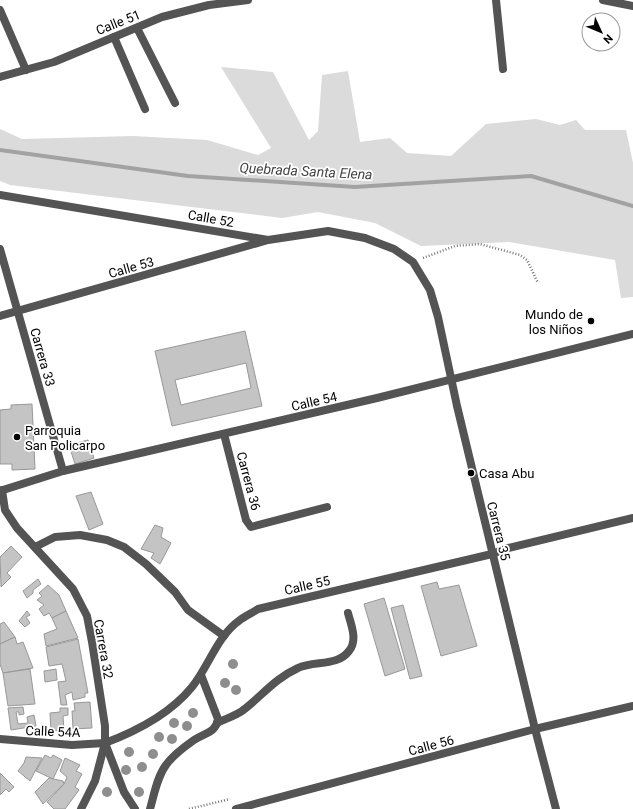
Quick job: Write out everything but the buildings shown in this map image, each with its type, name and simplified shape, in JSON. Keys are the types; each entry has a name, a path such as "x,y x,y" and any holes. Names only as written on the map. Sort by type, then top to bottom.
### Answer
{"street":[{"name":"Calle 51","path":"0,77 54,62 162,17 202,7 248,0"},
{"path":"496,0 503,69"},
{"path":"603,0 633,6"},
{"path":"0,10 26,70"},
{"path":"137,28 175,103"},
{"path":"114,37 145,109"},
{"name":"Calle 52","path":"0,195 268,240 328,231 365,238 394,249 413,262"},
{"name":"Calle 53","path":"0,316 268,240"},
{"name":"Carrera 33","path":"0,249 63,471"},
{"name":"Carrera 35","path":"413,262 430,290 438,317 451,380 492,554 556,809"},
{"name":"Calle 54","path":"1,490 63,471 451,380 464,375 633,334"},
{"name":"Carrera 36","path":"224,434 246,520 251,526 259,526 328,507"},
{"name":"Carrera 32","path":"1,490 5,510 17,528 73,589 87,616 105,726 105,743 124,792 135,809"},
{"name":"Calle 55","path":"105,743 138,730 167,710 192,688 224,636 239,620 258,609 492,554 508,548 633,518"},
{"path":"35,547 55,537 80,535 107,540 124,548 146,564 175,592 188,610 224,636"},
{"path":"150,809 165,765 195,739 207,734 217,723 241,711 282,676 300,667 336,660 345,656 353,644 354,636 348,613"},
{"path":"201,674 218,719 217,723"},
{"name":"Calle 56","path":"240,808 535,729 633,706"},
{"name":"Calle 54A","path":"0,740 72,745 105,743"},
{"path":"81,809 95,781 105,743"}],"path":[{"path":"413,262 455,246 480,244 520,255 527,260 538,283"}],"shaded area":[{"path":"221,67 273,72 309,140 318,131 322,75 348,71 360,142 390,138 407,153 451,156 486,124 536,119 560,125 576,120 585,130 626,130 633,163 633,297 621,298 615,260 509,242 421,246 375,223 318,212 282,218 10,185 0,181 0,129 22,139 133,136 207,140 258,155 271,148"}],"waterway":[{"name":"Quebrada Santa Elena","path":"0,150 188,176 355,187 531,176 633,206"}],"place":[{"name":"Mundo de los Niños","path":"591,321"},
{"name":"Parroquia San Policarpo","path":"17,437"},
{"name":"Casa Abu","path":"471,473"}]}
